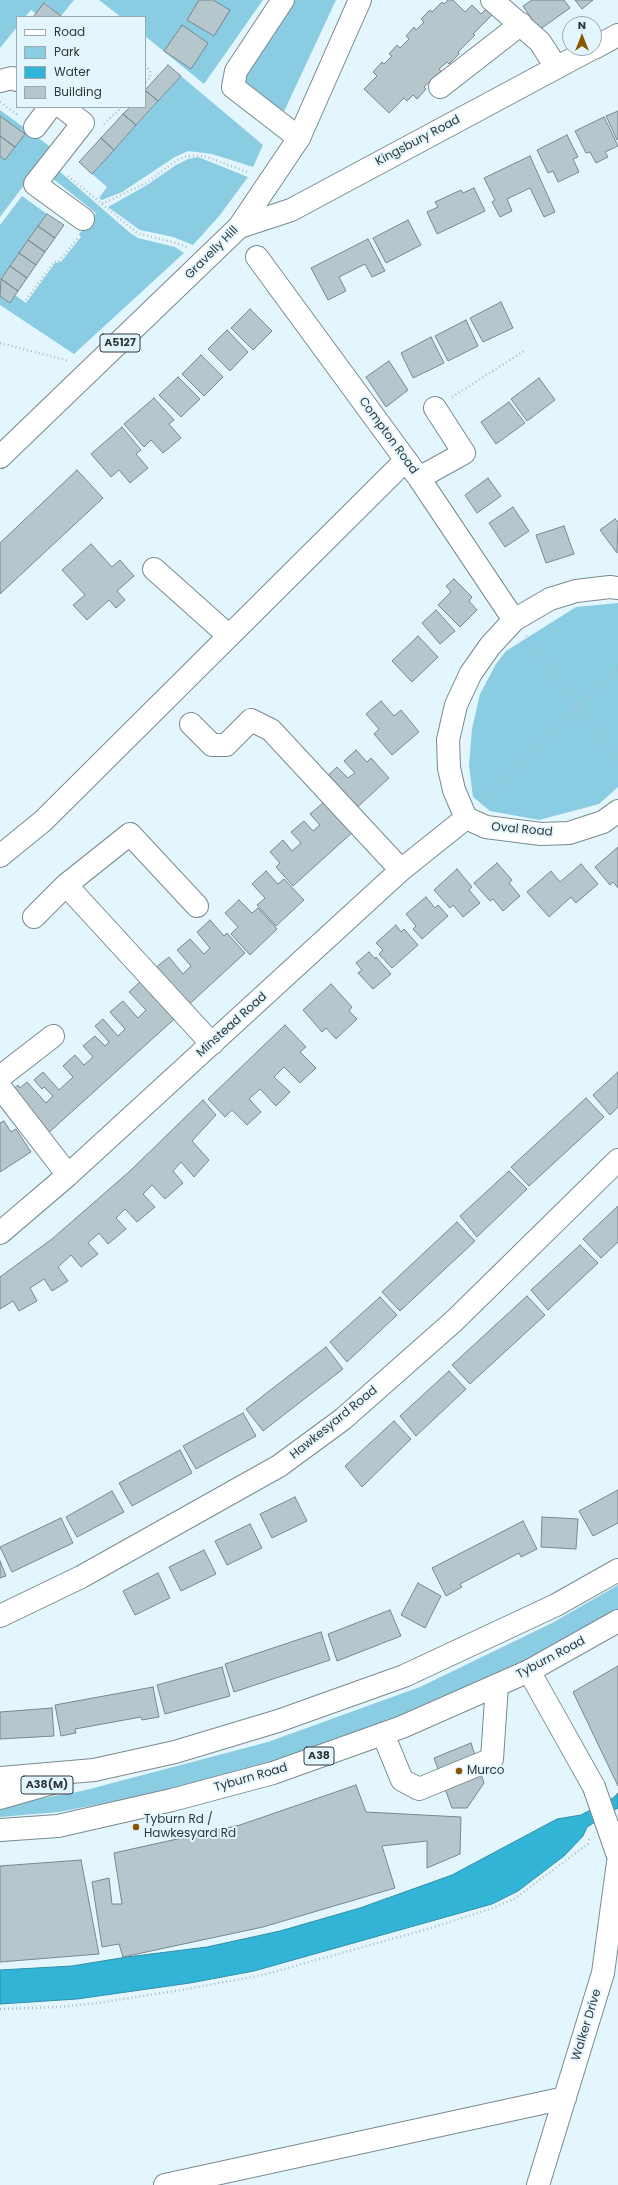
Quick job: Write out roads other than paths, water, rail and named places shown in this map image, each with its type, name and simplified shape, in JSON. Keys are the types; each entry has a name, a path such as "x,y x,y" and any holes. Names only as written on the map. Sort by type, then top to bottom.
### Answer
{"main road":[{"path":"283,0 236,71 233,88 299,138"},
{"name":"Gravelly Hill","path":"0,458 239,227 299,138 360,0"},
{"path":"492,0 540,42 556,67"},
{"path":"440,87 521,24"},
{"name":"Kingsbury Road","path":"602,44 618,35"},
{"name":"Kingsbury Road","path":"239,227 291,210 578,56"},
{"path":"0,81 12,78 16,80"},
{"path":"35,127 49,108"},
{"path":"63,108 83,123 34,184 83,219"},
{"name":"Compton Road","path":"257,257 419,478 514,620"},
{"path":"419,478 464,453 435,408"},
{"path":"0,856 43,821 406,460"},
{"path":"154,569 229,636"},
{"path":"466,818 454,790 449,768 448,740 456,705 471,673 490,646 514,620 550,599 576,591 610,587 618,588"},
{"path":"191,724 212,744 226,744 251,720 271,730 401,870"},
{"name":"Oval Road","path":"466,818 486,827 541,834 569,833 603,822 618,811"},
{"name":"Minstead Road","path":"0,1233 68,1175 401,870 466,818"},
{"path":"34,917 66,885 130,834 197,906"},
{"path":"66,885 212,1044"},
{"path":"0,1077 53,1036"},
{"path":"0,1087 68,1175"},
{"name":"Hawkesyard Road","path":"0,1616 122,1555 286,1461 343,1419 454,1321 618,1160"},
{"path":"0,1778 94,1770 175,1752 278,1721 404,1676 556,1605 618,1570"},
{"name":"Tyburn Road","path":"0,1830 58,1826 172,1800 273,1773 383,1734 498,1685 529,1671 618,1621"},
{"path":"529,1671 594,1787 618,1856"},
{"path":"383,1734 402,1780 419,1789 492,1759 498,1685"},
{"name":"A38(M)","path":"0,1798 94,1770"},
{"name":"Walker Drive","path":"538,2185 603,1973 618,1862"},
{"path":"165,2185 565,2098"}],"water":[{"path":"618,1793 618,1808 587,1827 583,1836 564,1856 518,1891 492,1904 254,1971 190,1983 77,1999 0,2004 0,1970 72,1966 127,1957 207,1947 280,1931 360,1908 452,1875 557,1819 581,1815 613,1798"}],"place":[{"name":"Murco","path":"459,1771"},
{"name":"Tyburn Rd / Hawkesyard Rd","path":"136,1827"}]}
